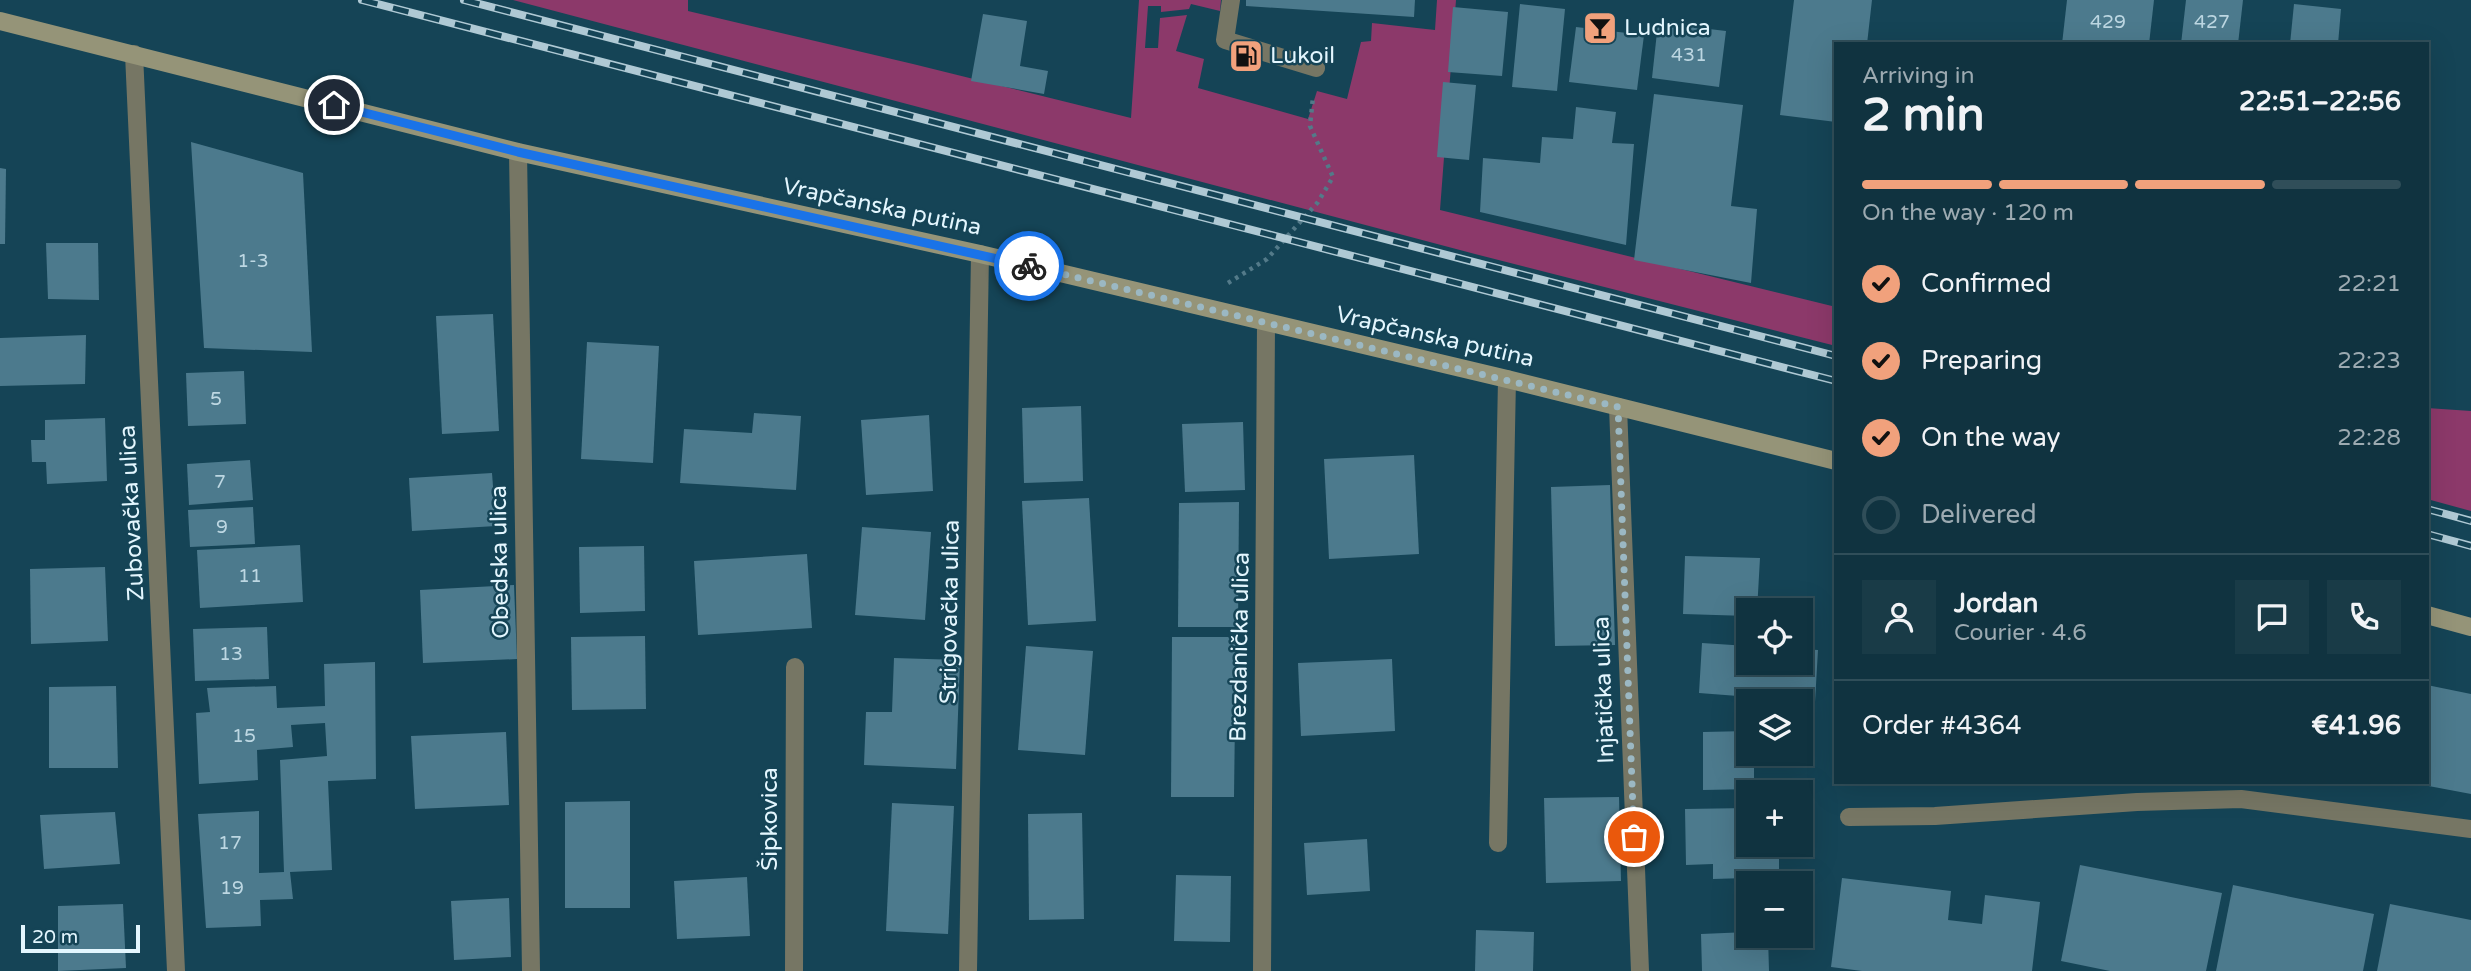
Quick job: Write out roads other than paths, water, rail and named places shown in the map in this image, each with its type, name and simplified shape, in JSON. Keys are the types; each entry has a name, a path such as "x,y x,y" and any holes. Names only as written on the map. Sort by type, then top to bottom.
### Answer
{"street":[{"path":"1231,0 1225,40 1317,68"},
{"name":"Vrapčanska putina","path":"0,21 518,152 980,254 1507,379 1834,461"},
{"name":"Zubovačka ulica","path":"134,54 176,971"},
{"name":"Obedska ulica","path":"518,152 531,971"},
{"name":"Strigovačka ulica","path":"968,971 980,254"},
{"name":"Brezdanička ulica","path":"1262,971 1268,351 1266,323"},
{"path":"1498,842 1507,379"},
{"name":"Injatička ulica","path":"1618,407 1640,971"},
{"path":"2429,616 2471,626"},
{"name":"Šipkovica","path":"794,971 795,667"},
{"path":"1849,817 1934,816 2137,802 2241,799 2471,829"}],"railway":[{"path":"362,0 1834,380"},
{"path":"464,0 1834,355"},
{"path":"2429,510 2471,521"},
{"path":"2429,535 2471,546"}],"place":[{"name":"Ludnica","path":"1600,28"},
{"name":"Lukoil","path":"1246,56"}]}
